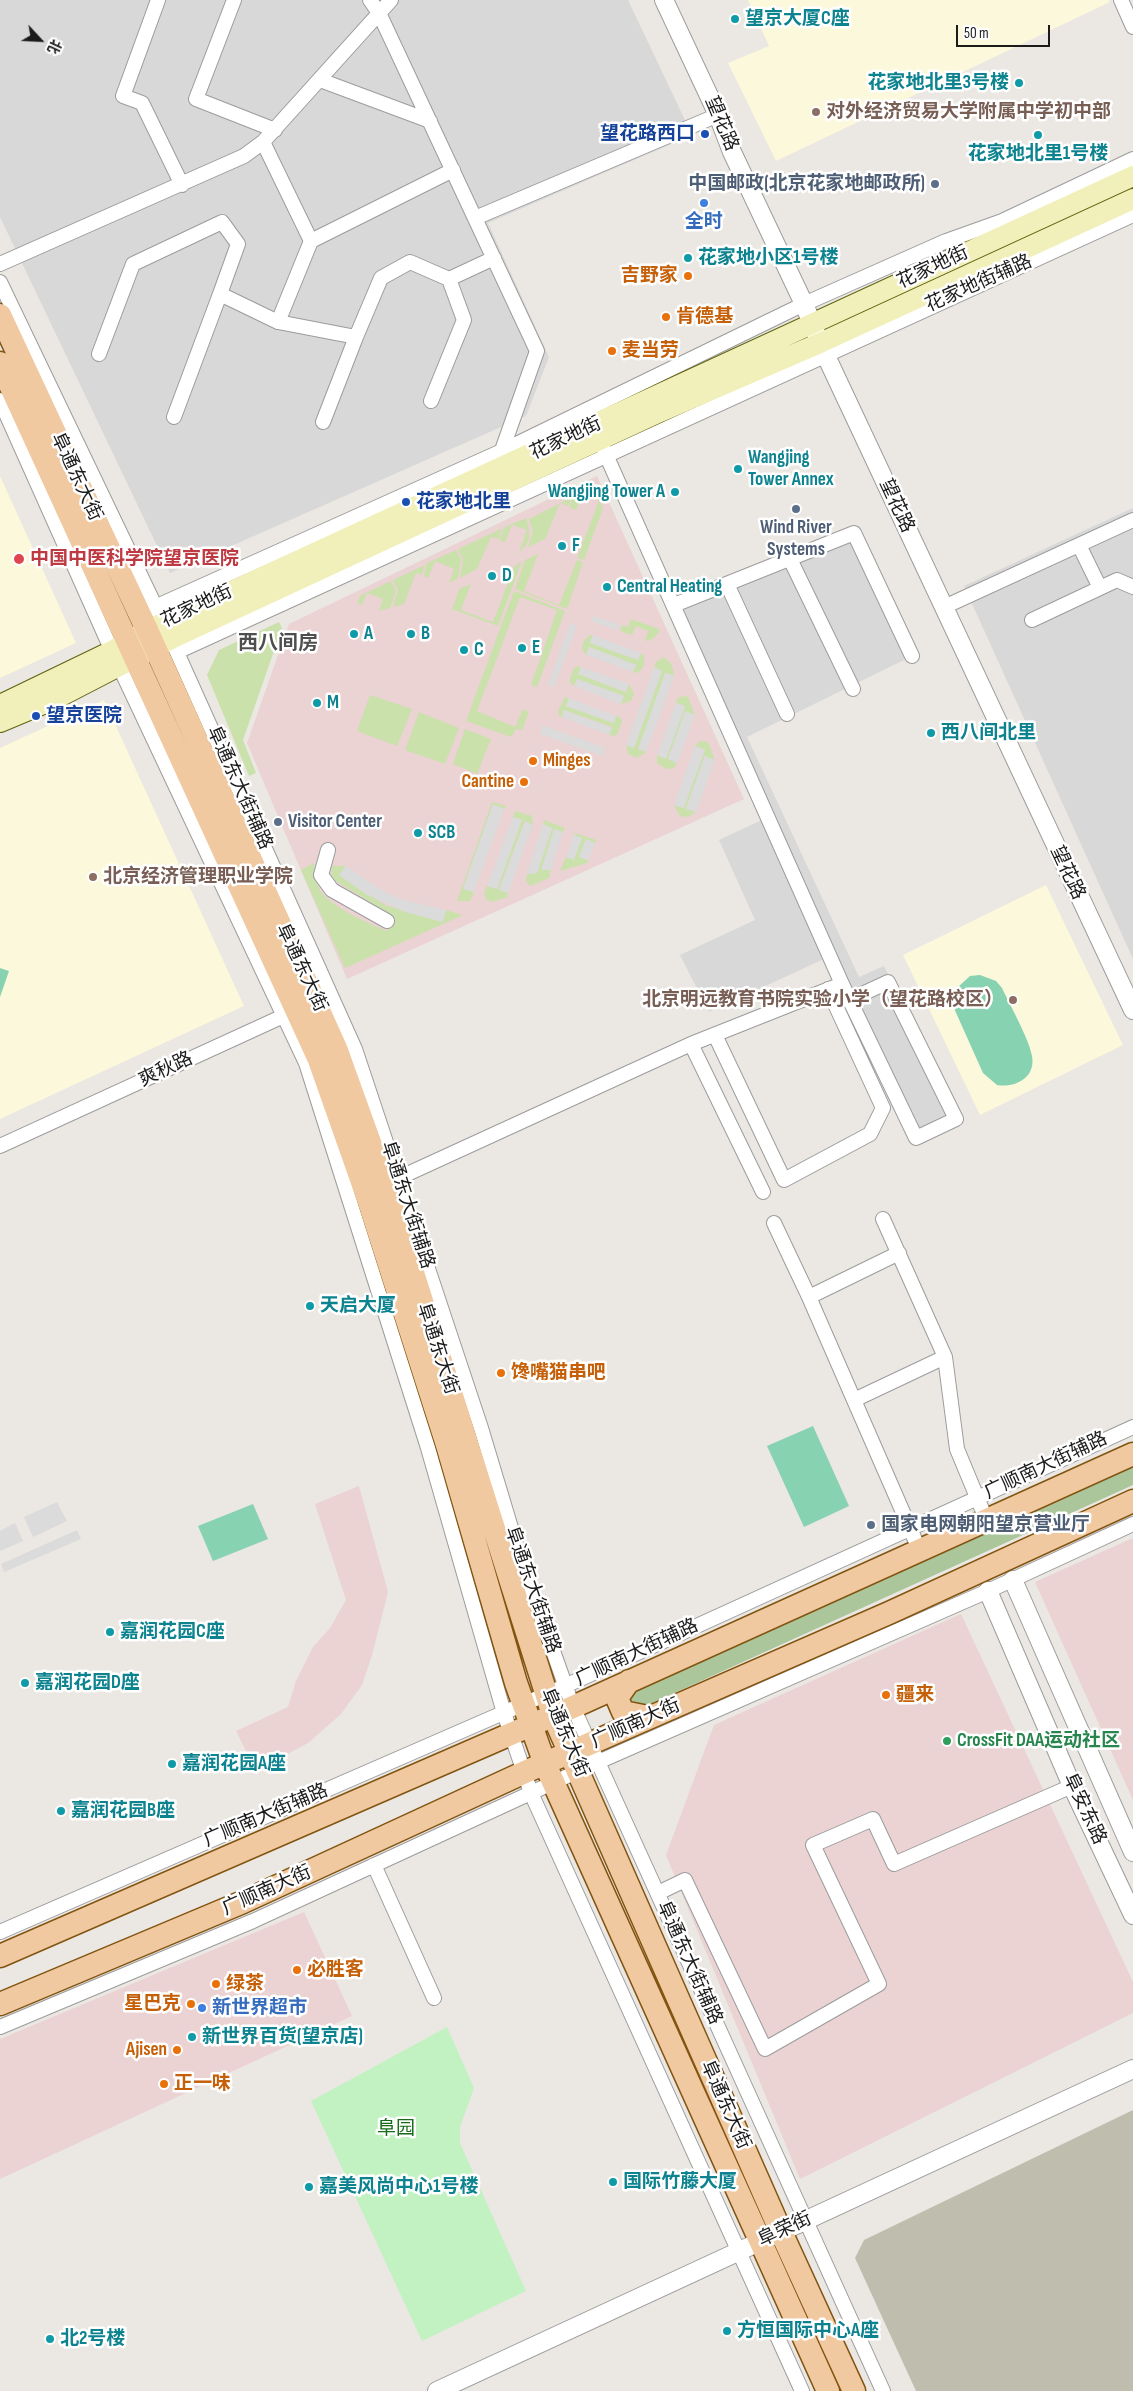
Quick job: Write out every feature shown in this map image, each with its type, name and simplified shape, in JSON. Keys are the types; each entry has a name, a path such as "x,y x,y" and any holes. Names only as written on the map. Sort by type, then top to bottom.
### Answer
{"main road":[{"name":"花家地街","path":"0,722 55,699 123,654 161,633 495,471 1133,176"},
{"name":"花家地街","path":"161,633 603,448 660,412 822,349 1133,199"},
{"name":"阜通东大街","path":"0,315 161,633 324,998 353,1090 392,1181 559,1700 585,1758 781,2232 854,2391"},
{"name":"阜通东大街","path":"0,364 123,654 289,1014 319,1060 368,1200 447,1445 517,1719 539,1778 828,2391"},
{"name":"花家地街","path":"0,705 123,654"},
{"path":"0,1956 559,1700 629,1681 1133,1454"},
{"name":"广顺南大街","path":"0,2004 585,1758 648,1717 892,1622 1133,1501"},
{"path":"629,1681 617,1698 623,1712 648,1717"}],"street":[{"path":"158,0 123,96 142,103 182,185"},
{"path":"234,0 196,100 275,130"},
{"path":"370,0 379,13 537,351 495,471"},
{"path":"0,264 244,156 275,130 391,0"},
{"name":"望花路","path":"664,0 718,115 732,152 804,304 822,349 1133,1010"},
{"path":"1120,0 1133,26"},
{"path":"320,80 430,121"},
{"path":"475,218 718,115"},
{"path":"263,142 311,241"},
{"path":"161,633 502,451 804,304 946,241 1002,221 1133,159"},
{"path":"278,322 311,241 453,170"},
{"name":"花家地街辅路","path":"822,349 1133,215"},
{"path":"99,354 133,264 222,222 238,244 174,417"},
{"path":"449,279 494,258"},
{"path":"323,422 381,278 410,262 449,279 464,320 431,402"},
{"name":"阜通东大街辅路","path":"0,282 161,633 269,840 324,998"},
{"path":"220,294 278,322 356,337"},
{"path":"0,400 123,654"},
{"path":"603,448 849,1000 916,1138 956,1119 888,982 849,1000"},
{"path":"944,607 1133,520"},
{"path":"674,605 854,533 912,656"},
{"path":"1079,545 1100,588"},
{"path":"790,559 853,689"},
{"path":"1032,620 1117,580 1133,587"},
{"path":"727,584 787,714"},
{"path":"328,850 321,875 332,890 387,921"},
{"path":"392,1181 691,1044 842,984"},
{"path":"715,1035 784,1180 870,1134 883,1108 828,988"},
{"name":"爽秋路","path":"0,1146 324,998"},
{"path":"691,1044 763,1192"},
{"path":"883,1220 945,1357 957,1449 986,1519"},
{"path":"774,1223 809,1297 919,1549"},
{"path":"809,1297 899,1254"},
{"path":"854,1400 945,1357"},
{"name":"广顺南大街辅路","path":"559,1700 909,1529 1133,1427"},
{"path":"585,1758 892,1622 988,1591 1133,1524"},
{"name":"阜安东路","path":"1013,1580 1133,1852"},
{"name":"阜安东路","path":"988,1591 1002,1619 1072,1786 1133,1915"},
{"path":"1002,1619 1012,1610 1026,1609"},
{"name":"广顺南大街辅路","path":"0,1932 517,1719"},
{"name":"阜通东大街辅路","path":"585,1758 658,1893 883,2391"},
{"path":"0,2027 252,1921 374,1865 539,1778 738,2252 802,2391"},
{"path":"658,1893 685,1880 765,2049 879,1984 813,1845 873,1819 894,1864 1072,1786"},
{"path":"374,1865 434,1998"},
{"name":"阜荣街","path":"436,2391 461,2386 759,2242 1133,2069"}],"shaded area":[{"path":"0,0 628,0 692,135 488,223 549,357 526,416 170,573 0,217"},
{"name":"对外经济贸易大学附属中学初中部","path":"748,0 1109,0 1110,2 776,161 728,63 769,46"},
{"name":"中国中医科学院望京医院","path":"0,476 76,643 0,678"},
{"path":"597,476 744,799 347,979 247,743 289,624"},
{"path":"1133,508 1133,959 964,586"},
{"path":"854,533 912,656 747,737 859,977 884,966 961,1121 913,1146 824,959 709,1012 680,955 755,920 719,840 766,818 674,605"},
{"path":"593,616 619,624 617,630 591,621"},
{"path":"570,623 577,626 554,687 548,685"},
{"path":"593,635 641,653 638,660 590,643"},
{"path":"589,647 636,665 633,672 586,655"},
{"path":"581,667 629,684 626,692 578,674"},
{"path":"654,667 662,671 634,748 626,745"},
{"path":"665,673 674,676 646,752 638,749"},
{"path":"577,679 624,696 621,704 574,686"},
{"path":"569,698 616,716 614,723 566,706"},
{"name":"北京经济管理职业学院","path":"104,700 244,1006 0,1119 0,748"},
{"path":"676,703 685,706 666,759 657,755"},
{"path":"564,710 612,728 609,735 562,717"},
{"path":"685,711 695,715 677,763 668,759"},
{"path":"543,725 605,748 603,756 540,734"},
{"path":"695,746 705,750 684,808 674,805"},
{"path":"705,756 715,760 696,812 686,809"},
{"path":"493,804 504,809 474,892 463,889"},
{"path":"513,817 522,820 497,889 487,886"},
{"path":"525,821 533,825 508,893 499,890"},
{"path":"543,824 552,828 537,873 527,874"},
{"path":"554,829 563,832 551,870 541,870"},
{"path":"574,835 582,838 574,860 566,857"},
{"path":"586,839 595,843 588,860 579,857"},
{"path":"346,866 383,891 400,899 446,910 443,922 405,912 367,895 339,875"},
{"name":"北京明远教育书院实验小学（望花路校区）","path":"1046,885 1123,1045 980,1115 903,955"},
{"path":"359,1486 388,1592 372,1655 362,1685 341,1714 308,1743 256,1771 236,1731 288,1707 296,1681 313,1647 330,1628 346,1600 315,1504"},
{"path":"57,1502 67,1521 33,1537 24,1517"},
{"path":"15,1523 23,1541 0,1551 0,1531"},
{"path":"77,1530 81,1539 4,1572 1,1564"},
{"path":"1133,1538 1133,1800 1035,1582"},
{"path":"961,1614 1133,1982 1133,2013 800,2179 666,1855 714,1725"},
{"path":"304,1912 352,2016 0,2179 0,2039"},
{"path":"1133,2110 1133,2391 916,2391 855,2258 864,2240"}],"green space":[{"path":"590,491 595,492 603,508 584,560 577,558 599,501 583,494 576,510 569,507 572,498"},
{"path":"572,497 568,506 560,503"},
{"path":"560,503 545,539 528,547 533,531 529,519"},
{"path":"526,518 529,537 523,549 519,552 527,530 512,525 505,542 499,540 505,527"},
{"path":"503,528 498,539 491,537 477,569 460,578 463,559 458,549"},
{"path":"456,550 461,559 458,578 449,583 454,569 435,561 428,578 424,576 427,563"},
{"path":"538,554 524,591 559,605 577,560 583,562 567,609 515,589 525,560"},
{"path":"522,561 498,626 452,609 459,589 471,584 461,610 493,622 514,567"},
{"path":"425,565 422,575 416,573 404,604 393,607 398,590 393,580"},
{"path":"391,581 396,591 390,608 379,611 383,599 367,593 362,605 357,603 361,595"},
{"path":"514,591 565,611 537,687 531,685 557,610 520,597 477,711 515,727 523,709 529,712 522,730 516,729 511,737 466,721"},
{"path":"631,619 660,631 654,638 647,641 645,640 648,631 636,626 632,635 620,631 622,625 628,627"},
{"path":"279,622 282,628 243,740 256,773 249,776 207,675 219,650"},
{"path":"593,635 590,642 638,660 641,653 644,656 643,668 637,673 633,672 636,665 589,647 586,655 582,647 585,639"},
{"path":"664,657 672,665 674,676 666,673 638,749 646,752 637,758 628,754 626,745 634,747 662,671 654,667 656,662"},
{"path":"577,666 581,667 579,674 625,692 629,684 634,694 631,701 621,704 624,696 577,679 574,686 569,682 574,668"},
{"path":"370,695 412,709 397,746 357,731"},
{"path":"565,697 569,698 566,706 614,723 616,716 620,717 622,721 618,733 614,736 609,735 612,727 564,710 562,717 559,716 558,711"},
{"path":"688,697 695,715 685,712 668,759 677,763 674,768 666,769 657,763 657,755 666,759 685,706 676,703 678,698"},
{"path":"419,712 459,728 445,764 405,750"},
{"path":"465,729 491,739 477,774 453,764"},
{"path":"699,741 708,742 715,760 705,756 686,808 696,812 688,817 680,816 674,805 683,808 705,750 695,746"},
{"path":"492,802 506,806 504,809 493,805 463,888 474,892 470,901 457,901"},
{"path":"515,811 532,816 533,825 525,821 499,889 508,893 507,897 492,902 486,899 484,893 487,886 497,889 522,820 513,817"},
{"path":"544,820 565,828 563,832 555,829 542,870 551,870 549,878 530,886 526,881 527,874 537,873 552,828 543,824"},
{"path":"575,833 596,840 595,843 586,840 579,857 588,860 587,863 560,871 566,857 574,859 582,838 574,835"},
{"path":"314,863 320,890 325,896 350,914 387,931 393,916 331,878 332,866 346,866 339,875 385,905 442,922 446,910 463,915 345,968 301,870"},
{"path":"0,968 9,971 0,997"},
{"path":"980,975 996,981 1002,988 1023,1031 1032,1056 1031,1070 1027,1076 1023,1080 1011,1085 997,1085 983,1073 953,1006 957,988 970,976"},
{"path":"813,1426 849,1506 804,1527 767,1446"},
{"path":"1133,1464 1133,1485 637,1710 628,1707 626,1693"},
{"path":"253,1504 268,1539 213,1561 198,1526"},
{"name":"阜园","path":"447,2027 474,2088 460,2127 460,2143 526,2291 422,2341 311,2101"}],"place":[{"name":"望京大厦C座","path":"735,19"},
{"name":"花家地北里3号楼","path":"1019,83"},
{"name":"对外经济贸易大学附属中学初中部","path":"816,112"},
{"name":"望花路西口","path":"705,134"},
{"name":"花家地北里1号楼","path":"1038,135"},
{"name":"中国邮政(北京花家地邮政所)","path":"935,184"},
{"name":"全时","path":"704,203"},
{"name":"花家地小区1号楼","path":"688,258"},
{"name":"吉野家","path":"688,276"},
{"name":"肯德基","path":"666,317"},
{"name":"麦当劳","path":"612,351"},
{"name":"Wangjing Tower Annex","path":"738,469"},
{"name":"Wangjing Tower A","path":"675,492"},
{"name":"花家地北里","path":"406,502"},
{"name":"Wind River Systems","path":"796,509"},
{"name":"F","path":"562,546"},
{"name":"中国中医科学院望京医院","path":"19,559"},
{"name":"D","path":"492,576"},
{"name":"Central Heating","path":"607,587"},
{"name":"A","path":"354,634"},
{"name":"B","path":"411,634"},
{"name":"E","path":"522,648"},
{"name":"C","path":"464,650"},
{"name":"M","path":"317,703"},
{"name":"望京医院","path":"36,716"},
{"name":"西八间北里","path":"931,733"},
{"name":"Minges","path":"533,761"},
{"name":"Cantine","path":"524,782"},
{"name":"Visitor Center","path":"278,822"},
{"name":"SCB","path":"418,833"},
{"name":"北京经济管理职业学院","path":"93,877"},
{"name":"北京明远教育书院实验小学（望花路校区）","path":"1013,1000"},
{"name":"天启大厦","path":"310,1306"},
{"name":"馋嘴猫串吧","path":"501,1373"},
{"name":"国家电网朝阳望京营业厅","path":"871,1525"},
{"name":"嘉润花园C座","path":"110,1632"},
{"name":"嘉润花园D座","path":"25,1683"},
{"name":"疆来","path":"886,1695"},
{"name":"CrossFit DAA运动社区","path":"947,1741"},
{"name":"嘉润花园A座","path":"172,1764"},
{"name":"嘉润花园B座","path":"61,1811"},
{"name":"必胜客","path":"297,1970"},
{"name":"绿茶","path":"216,1984"},
{"name":"星巴克","path":"191,2004"},
{"name":"新世界超市","path":"202,2008"},
{"name":"新世界百货(望京店)","path":"192,2037"},
{"name":"Ajisen","path":"177,2050"},
{"name":"正一味","path":"164,2084"},
{"name":"国际竹藤大厦","path":"613,2182"},
{"name":"嘉美风尚中心1号楼","path":"309,2187"},
{"name":"方恒国际中心A座","path":"727,2331"},
{"name":"北2号楼","path":"50,2339"}],"district":[{"name":"西八间房","path":"278,644"}]}
